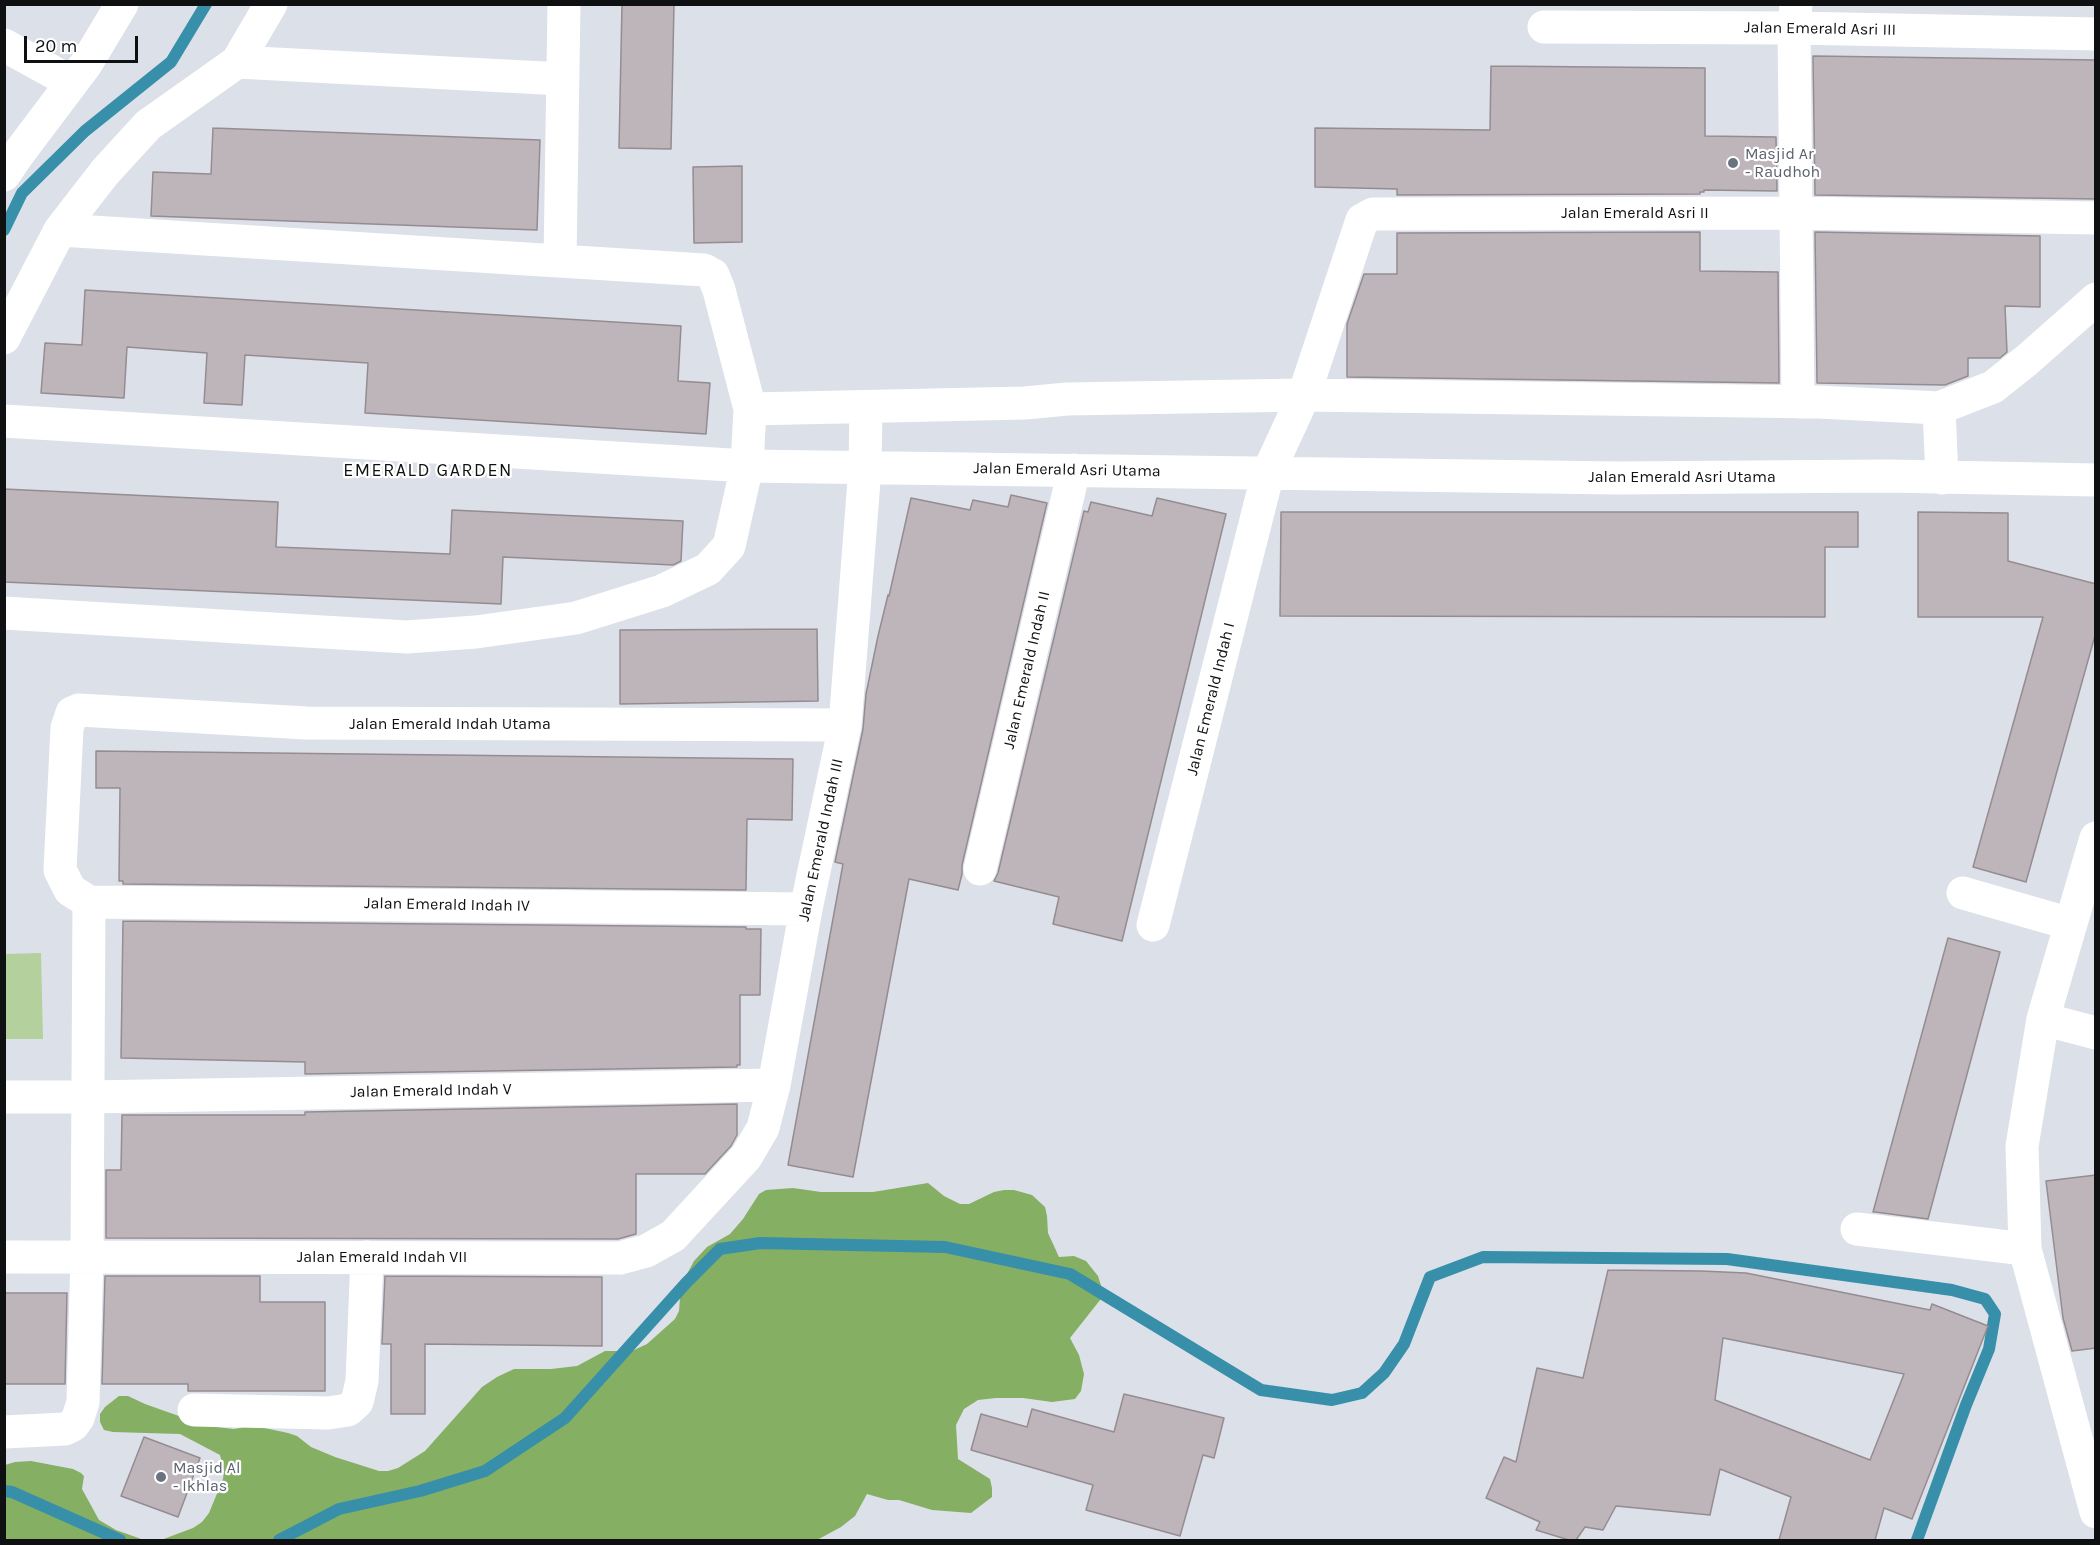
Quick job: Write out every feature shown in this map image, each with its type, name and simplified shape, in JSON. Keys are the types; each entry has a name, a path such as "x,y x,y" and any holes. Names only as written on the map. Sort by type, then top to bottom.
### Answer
{"street":[{"path":"4,176 86,64 122,4"},
{"path":"4,338 60,230 105,172 148,124 237,62 271,4"},
{"path":"560,261 564,4"},
{"path":"1795,16 1798,402"},
{"name":"Jalan Emerald Asri III","path":"1544,27 1795,16 2096,34"},
{"path":"4,45 71,82"},
{"path":"237,62 563,79"},
{"name":"Jalan Emerald Asri II","path":"1304,395 1359,225 1362,220 1373,214 1795,213 2096,218"},
{"path":"4,613 407,637 476,632 576,618 662,591 708,570 729,546 747,466 750,409 719,291 713,275 704,270 60,230"},
{"path":"750,409 1025,403 1067,399 1304,395 1798,402 1939,408 1993,387 2096,299"},
{"path":"1268,473 1304,395"},
{"name":"Jalan Emerald Indah III","path":"672,1236 746,1157 763,1128 774,1085 806,909 844,725 865,468 866,408"},
{"path":"1939,408 1942,478"},
{"name":"Jalan Emerald Asri Utama","path":"4,421 747,466 1618,478 2096,480"},
{"name":"Jalan Emerald Indah II","path":"980,869 1074,470"},
{"name":"Jalan Emerald Indah I","path":"1153,925 1268,473"},
{"name":"Jalan Emerald Indah Utama","path":"89,902 70,890 60,870 67,729 72,713 79,710 306,723 844,725"},
{"path":"2096,838 2043,1019 2022,1146 2025,1249 2096,1512"},
{"path":"1963,893 2071,924"},
{"path":"4,1432 65,1429 73,1425 78,1418 83,1401 87,1256 89,902"},
{"name":"Jalan Emerald Indah IV","path":"89,902 806,909"},
{"path":"2043,1019 2096,1033"},
{"name":"Jalan Emerald Indah V","path":"4,1097 774,1085"},
{"path":"1857,1229 2025,1249"},
{"name":"Jalan Emerald Indah VII","path":"4,1257 620,1258 645,1251 672,1236"},
{"path":"194,1410 328,1413 348,1410 357,1401 362,1381 367,1257"}],"green space":[{"path":"41,953 43,1039 5,1039 5,954"},
{"path":"928,1183 944,1196 960,1204 969,1204 994,1192 1004,1190 1032,1195 1045,1207 1048,1233 1059,1257 1074,1256 1086,1261 1098,1276 1104,1295 1070,1338 1079,1355 1084,1374 1081,1391 1075,1399 1052,1402 1023,1398 996,1398 978,1400 964,1409 956,1425 958,1459 990,1479 992,1488 992,1497 971,1513 932,1510 899,1500 888,1500 867,1494 855,1516 841,1527 817,1540 161,1540 193,1528 209,1513 223,1479 224,1471 220,1455 180,1434 113,1432 104,1430 100,1422 100,1414 105,1407 119,1396 128,1396 207,1426 234,1429 251,1426 288,1433 297,1436 311,1447 335,1457 379,1471 388,1471 398,1468 425,1451 482,1387 497,1377 514,1369 577,1366 605,1351 632,1351 647,1344 675,1319 679,1311 681,1285 694,1261 707,1247 730,1234 759,1194 766,1190 793,1188 821,1192 873,1192"},
{"path":"31,1461 73,1469 81,1473 84,1476 82,1489 99,1520 116,1530 144,1540 5,1540 5,1465"}],"building":[{"path":"622,4 674,4 671,149 619,148"},
{"path":"1813,56 2096,60 2096,199 1815,195"},
{"path":"1491,66 1705,68 1705,136 1776,137 1777,191 1704,190 1700,194 1397,195 1397,189 1315,187 1315,128 1490,130"},
{"path":"213,128 540,140 537,230 151,216 153,172 211,174"},
{"path":"742,166 742,242 694,243 693,167"},
{"path":"1700,232 1700,271 1778,272 1779,383 1347,377 1347,324 1364,274 1397,274 1397,233"},
{"path":"1815,232 2040,236 2040,307 2005,306 2007,352 2000,358 1968,358 1968,376 1945,385 1817,383"},
{"path":"85,290 681,326 678,381 710,383 706,434 365,413 368,363 245,355 242,405 204,403 207,353 127,347 124,398 41,393 45,343 82,345"},
{"path":"4,489 278,502 276,547 450,554 452,510 683,521 681,561 673,565 503,557 501,604 4,582"},
{"path":"1011,495 1047,503 958,890 909,879 853,1177 788,1165 843,864 835,862 863,729 866,694 878,636 911,498 970,510 973,500 1008,507"},
{"path":"1157,498 1226,514 1122,941 1053,924 1059,897 994,881 998,873 1084,511 1088,512 1091,502 1152,516"},
{"path":"1281,512 1858,512 1858,547 1825,547 1825,617 1280,616"},
{"path":"1918,512 2008,513 2008,561 2096,584 2096,632 2026,882 1973,867 2043,617 1918,617"},
{"path":"817,629 818,701 620,704 620,630"},
{"path":"96,751 793,759 792,820 747,819 746,890 123,884 123,881 119,881 120,788 96,788"},
{"path":"123,921 746,927 746,929 761,929 760,995 740,995 740,1065 737,1067 305,1074 305,1062 121,1058"},
{"path":"1948,938 2000,952 1928,1219 1873,1212"},
{"path":"737,1104 737,1135 731,1146 705,1174 636,1174 636,1234 618,1239 106,1238 106,1170 121,1170 122,1115 305,1115 305,1112"},
{"path":"2096,1175 2096,1348 2072,1351 2063,1318 2046,1181"},
{"path":"1608,1270 1746,1273 1930,1310 1932,1304 1988,1326 1912,1519 1884,1508 1875,1540 1779,1540 1791,1497 1720,1469 1710,1515 1616,1506 1603,1530 1585,1527 1576,1540 1536,1530 1540,1522 1486,1498 1504,1457 1516,1462 1537,1368 1583,1378","holes":["1723,1338 1904,1374 1870,1460 1715,1400"]},
{"path":"105,1276 260,1276 260,1302 325,1302 325,1391 188,1391 188,1384 102,1384"},
{"path":"385,1276 602,1277 602,1346 425,1344 425,1414 391,1414 391,1344 382,1344"},
{"path":"4,1293 67,1293 65,1384 4,1384"},
{"path":"1124,1394 1224,1418 1214,1458 1203,1455 1180,1536 1086,1510 1093,1485 971,1450 981,1414 1027,1427 1032,1409 1114,1432"},
{"name":"Masjid Al - Ikhlas","path":"144,1437 200,1458 178,1517 121,1496"}],"waterway":[{"path":"4,230 22,193 85,131 171,62 206,4"},
{"path":"279,1540 339,1509 420,1491 485,1471 565,1418 686,1283 720,1249 760,1243 945,1247 1070,1274 1261,1390 1332,1400 1362,1393 1384,1373 1404,1344 1430,1277 1483,1257 1727,1259 1952,1290 1985,1299 1995,1314 1989,1349 1917,1540"},
{"path":"4,1491 12,1492 120,1540"}],"place":[{"name":"Masjid Ar - Raudhoh","path":"1733,163"},
{"name":"Masjid Al - Ikhlas","path":"161,1477"}],"district":[{"name":"EMERALD GARDEN","path":"428,471"}]}
